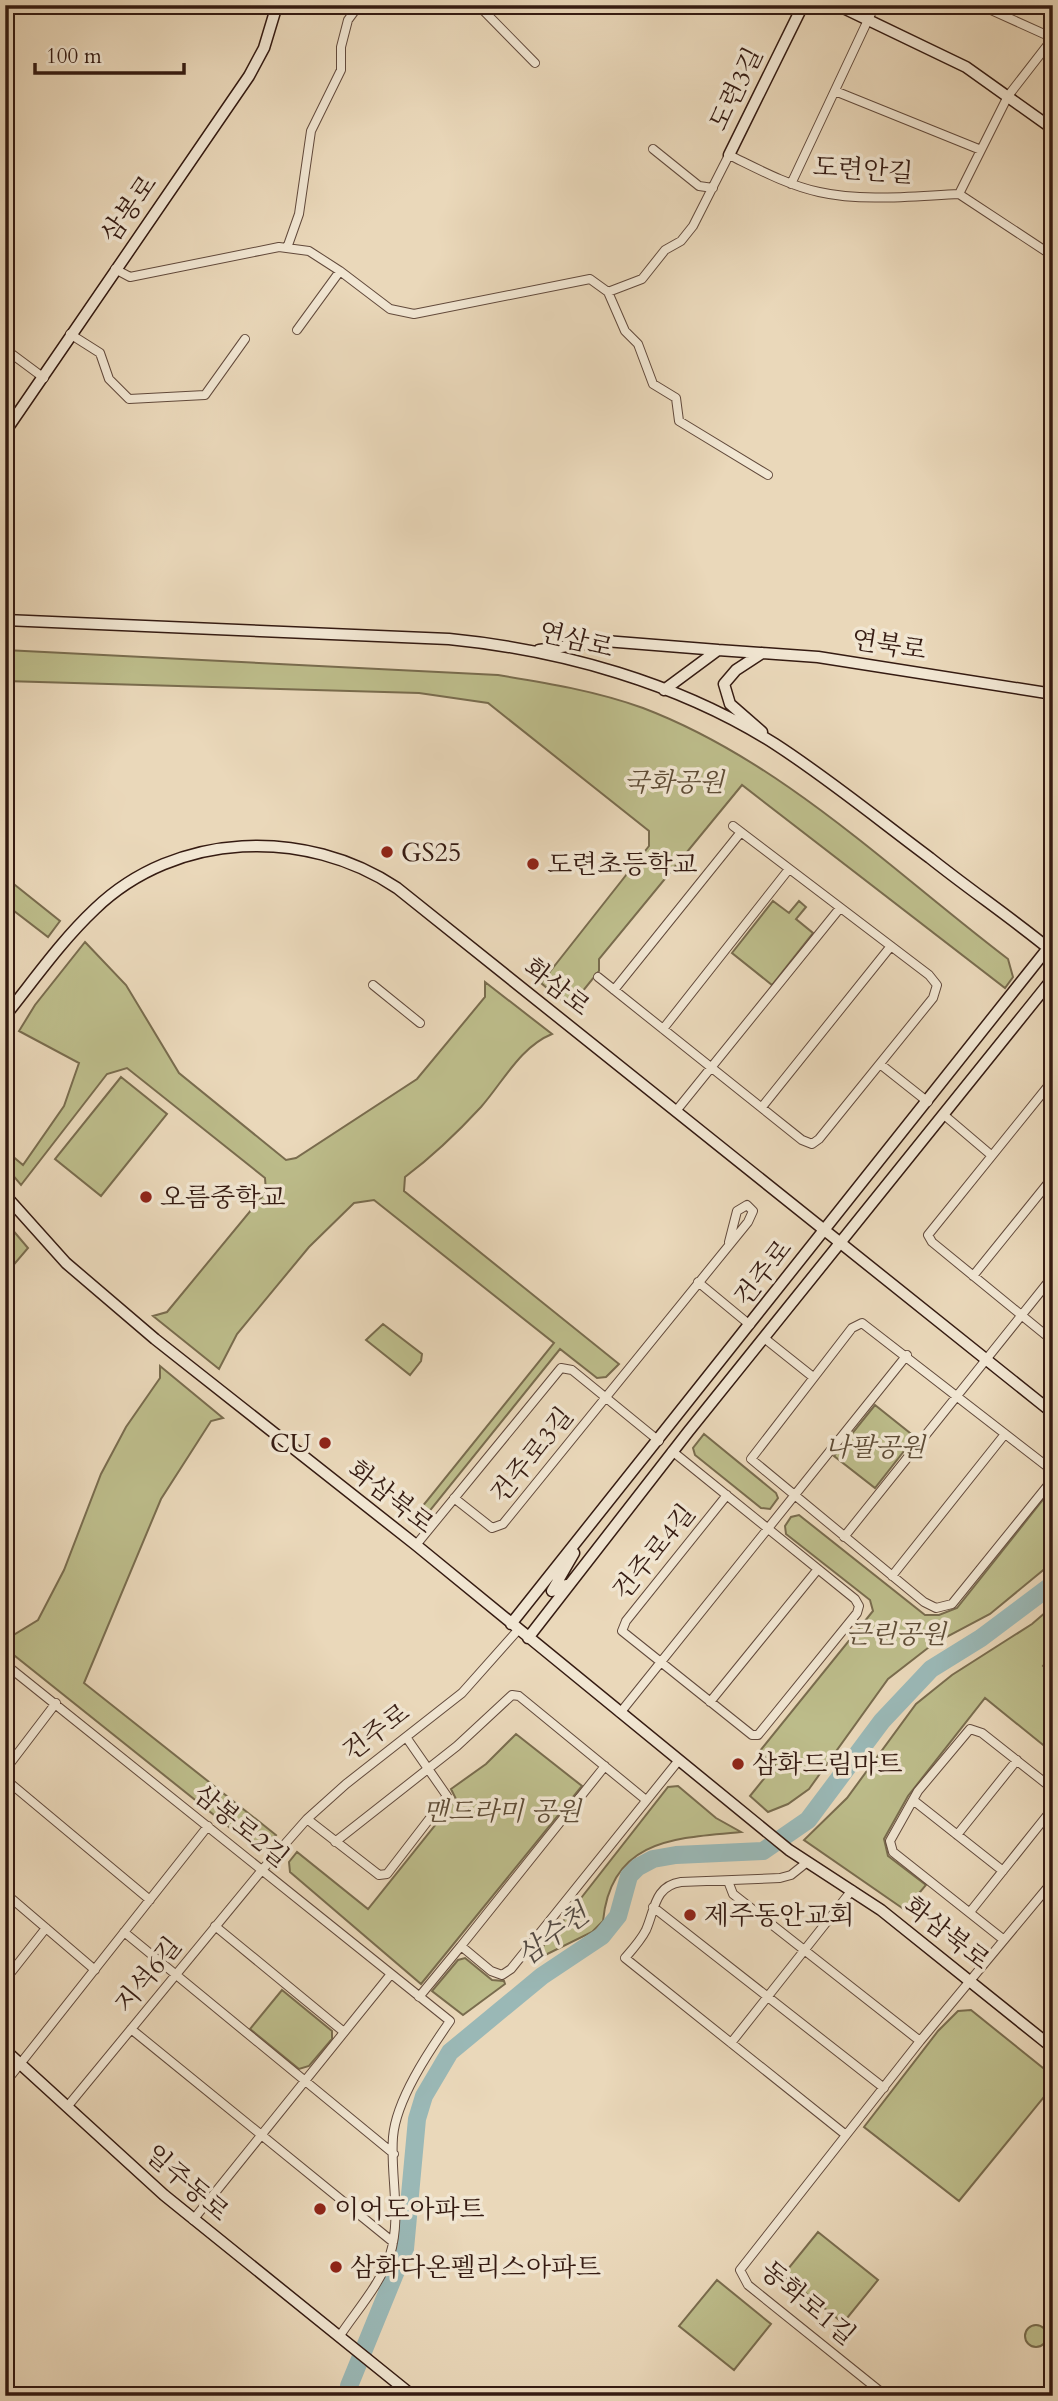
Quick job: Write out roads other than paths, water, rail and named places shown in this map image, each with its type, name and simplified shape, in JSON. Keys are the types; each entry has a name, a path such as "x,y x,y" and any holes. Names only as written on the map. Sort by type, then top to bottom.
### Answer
{"street":[{"name":"삼봉로","path":"5,432 249,76 264,48 277,5"},
{"path":"288,248 299,215 305,155 311,131 341,70 341,47 348,20 359,5"},
{"path":"478,5 535,63"},
{"name":"도련3길","path":"729,155 803,5"},
{"path":"837,5 966,67 1053,129"},
{"path":"791,184 875,5"},
{"path":"980,5 1053,38 1008,96 959,194 1053,256"},
{"path":"835,90 981,150"},
{"path":"653,149 699,186 713,188"},
{"path":"608,292 642,279 665,250 681,242 693,226 729,155"},
{"name":"도련안길","path":"729,155 791,184 821,193 896,197 959,194"},
{"path":"115,269 130,277 279,247 309,251 390,309 414,314 590,279 608,292 625,331 638,344 653,384 676,398 679,421 768,475"},
{"path":"297,330 340,271"},
{"path":"71,334 100,353 109,379 129,399 205,394 245,339"},
{"path":"5,349 44,378"},
{"name":"연삼로","path":"5,621 418,636 483,642 606,669 664,690 774,744 1050,950"},
{"name":"연북로","path":"531,652 605,641 818,657 1053,694"},
{"path":"664,690 718,650"},
{"path":"762,653 736,670 724,684 730,704 774,744"},
{"path":"598,977 802,1140 814,1143 938,989 932,978 733,826"},
{"path":"614,990 741,832"},
{"name":"화삼로","path":"5,1016 96,907 152,871 232,847 268,845 297,847 352,862 397,888 1053,1413"},
{"path":"663,1028 789,869"},
{"path":"676,1111 840,908"},
{"path":"762,1107 891,946"},
{"name":"건주로","path":"262,1870 307,1819 346,1784 474,1681 584,1532 1050,950"},
{"name":"건주로","path":"528,1638 672,1451 1053,978"},
{"path":"373,985 420,1023"},
{"path":"880,1064 928,1102"},
{"path":"1053,1080 928,1235 932,1242 1053,1340"},
{"path":"944,1115 991,1155"},
{"path":"973,1276 1053,1177"},
{"name":"화삼북로","path":"5,1195 79,1276 416,1545 789,1850 852,1890 970,1980 1053,2048"},
{"path":"605,1397 729,1242"},
{"path":"844,1537 1053,1276"},
{"path":"698,1282 750,1325"},
{"path":"1053,1471 868,1324 858,1323 751,1454 753,1463 930,1606 948,1606 1053,1479"},
{"path":"764,1338 813,1377"},
{"path":"620,1713 907,1355"},
{"name":"건주로3길","path":"416,1545 558,1370 572,1370 659,1441"},
{"name":"건주로3길","path":"454,1498 492,1528 499,1527 605,1397"},
{"path":"892,1576 1005,1434"},
{"name":"건주로4길","path":"672,1451 727,1495 855,1599 859,1609 762,1731 752,1735 624,1634 623,1625 727,1495"},
{"path":"574,1579 559,1590 552,1591 584,1532"},
{"path":"710,1702 818,1569"},
{"name":"삼봉로2길","path":"5,1664 450,2021 431,2048 400,2111 393,2136 394,2154"},
{"path":"335,1842 457,1746 512,1695 519,1696 646,1800"},
{"path":"5,1770 56,1703"},
{"path":"1004,1940 890,1847 890,1841 913,1800 970,1729 982,1733 1053,1789"},
{"path":"307,1819 379,1875 387,1874 446,1799 445,1792 406,1737"},
{"path":"461,1946 494,1973 502,1975 508,1972 679,1760"},
{"path":"957,1835 1017,1760"},
{"path":"419,1997 605,1766"},
{"path":"5,1779 150,1899"},
{"path":"913,1800 1003,1871"},
{"path":"970,1912 1053,1808"},
{"path":"5,2083 208,1826"},
{"path":"806,1863 791,1875 673,1883 661,1892 645,1933 625,1958 846,2135"},
{"name":"지석6길","path":"67,2107 262,1870"},
{"path":"728,1881 733,1894 920,2041"},
{"name":"동화로1길","path":"886,2396 748,2285 740,2270 920,2041 1053,1881"},
{"path":"731,2043 852,1890"},
{"path":"5,1893 94,1970"},
{"path":"653,1907 884,2088"},
{"path":"215,1926 344,2032"},
{"path":"5,1980 46,1928"},
{"path":"124,1932 394,2154 393,2242 379,2280 342,2339"},
{"path":"193,2220 391,1974"},
{"path":"131,2029 393,2242"},
{"name":"일주동로","path":"5,2050 193,2220 413,2396"}],"waterway":[{"name":"삼수천","path":"350,2396 349,2386 405,2249 417,2119 424,2096 450,2052 542,1976 602,1936 618,1916 629,1876 638,1867 653,1859 676,1855 763,1851 808,1820 882,1721 931,1669 981,1638 1053,1584"}],"place":[{"name":"GS25","path":"387,852"},
{"name":"도련초등학교","path":"533,864"},
{"name":"오름중학교","path":"146,1197"},
{"name":"CU","path":"325,1443"},
{"name":"삼화드림마트","path":"738,1764"},
{"name":"제주동안교회","path":"690,1915"},
{"name":"이어도아파트","path":"320,2209"},
{"name":"삼화다온펠리스아파트","path":"336,2267"}],"park label":[{"name":"국화공원","path":"674,782"},
{"name":"나팔공원","path":"875,1447"},
{"name":"근린공원","path":"896,1634"},
{"name":"맨드라미 공원","path":"502,1811"}]}
